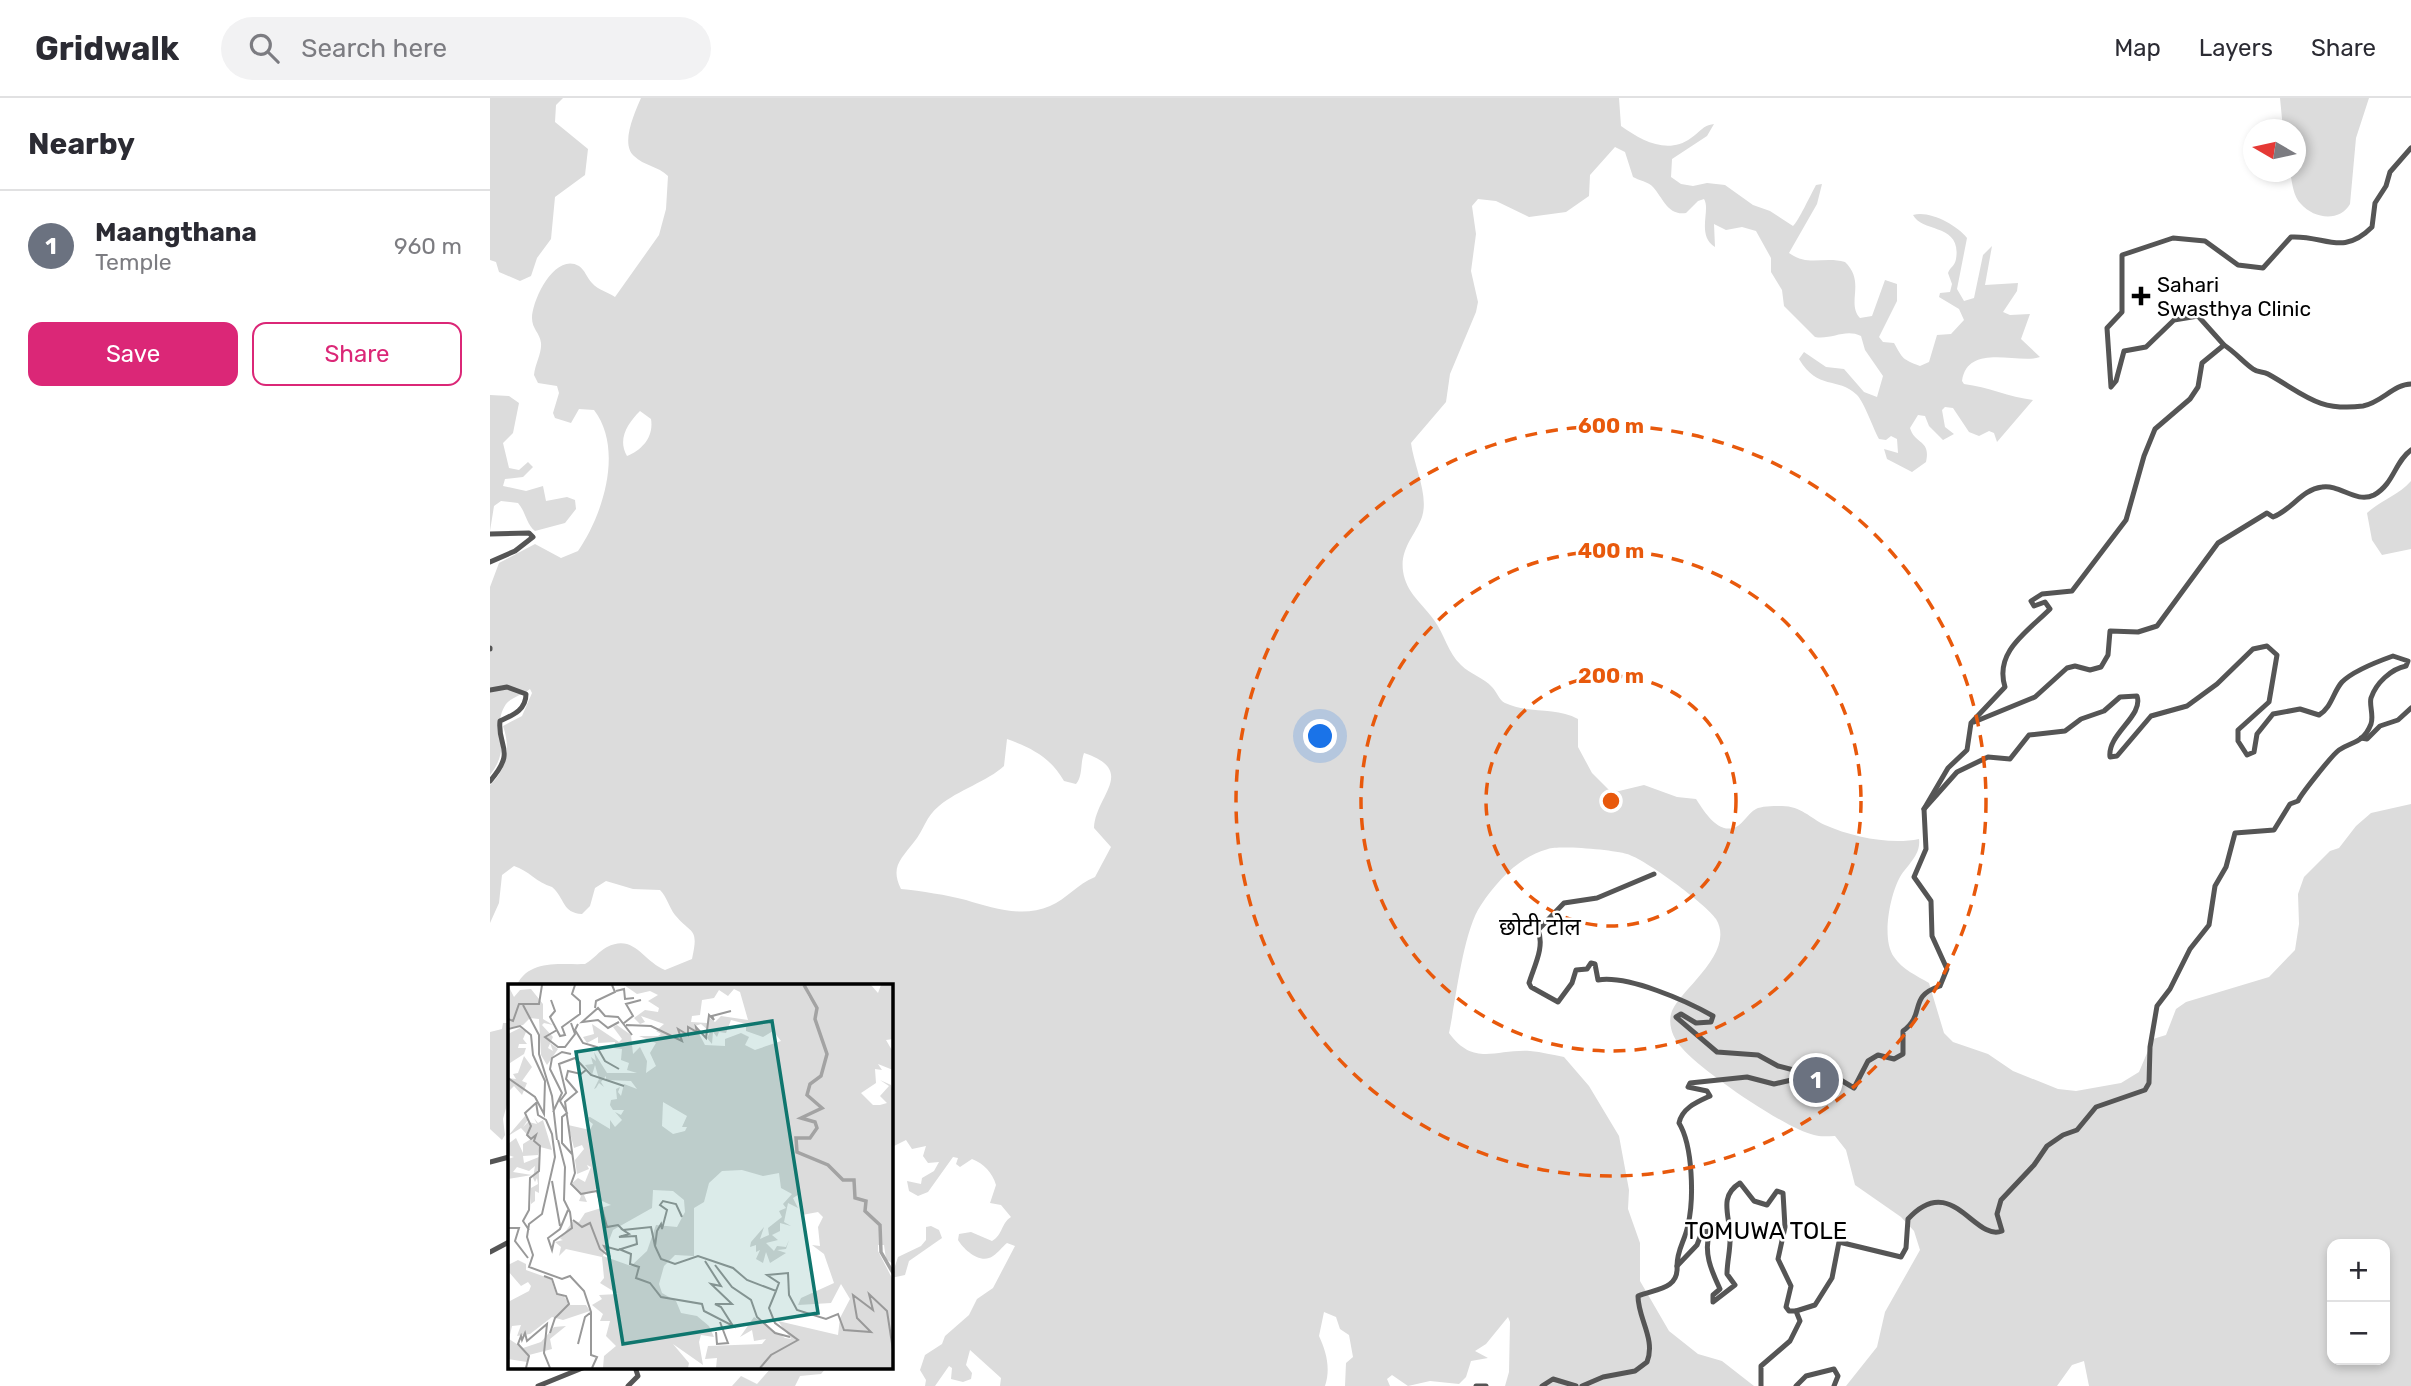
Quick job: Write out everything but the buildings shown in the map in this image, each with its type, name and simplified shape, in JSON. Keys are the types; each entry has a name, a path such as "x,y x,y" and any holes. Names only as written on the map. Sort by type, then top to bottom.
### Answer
{"street":[{"path":"2411,148 2390,172 2386,186 2375,203 2374,221 2369,230 2344,244 2291,237 2266,267 2238,265 2205,241 2173,238 2122,255 2122,312 2107,328 2111,387 2116,381 2124,351 2146,346 2174,320 2198,316 2224,345 2254,370 2267,373 2278,383 2325,406 2363,406 2378,401 2404,384 2411,384"},
{"path":"1583,1386 1603,1377 1635,1371 1647,1362 1648,1331 1640,1312 1638,1296 1668,1287 1677,1276 1679,1245 1685,1237 1689,1223 1692,1187 1679,1123 1681,1115 1693,1104 1710,1096 1707,1091 1688,1087 1690,1083 1747,1077 1774,1084 1824,1070 1854,1088 1868,1061 1878,1055 1894,1059 1903,1054 1903,1031 1914,1022 1920,997 1924,991 1940,986 1947,969 1932,936 1931,901 1914,877 1926,849 1924,809 1948,768 1967,750 1971,723 2005,687 2002,668 2005,654 2050,610 2045,602 2034,606 2031,601 2042,594 2072,591 2126,520 2144,456 2155,429 2190,399 2198,387 2202,363 2224,345"},
{"path":"1971,723 2035,697 2067,668 2074,666 2090,670 2101,667 2108,654 2110,631 2138,632 2157,626 2218,543 2256,518 2267,513 2273,517 2283,513 2310,489 2326,486 2358,498 2373,495 2394,477 2403,456 2411,450"},
{"path":"490,534 529,533 533,537 515,551 490,562"},
{"path":"1677,1266 1697,1245 1702,1232 1710,1231 1705,1242 1710,1270 1720,1289 1711,1299 1713,1302 1720,1300 1735,1285 1727,1274 1730,1231 1725,1210 1731,1190 1740,1183 1754,1201 1766,1205 1781,1190 1785,1227 1778,1259 1791,1286 1786,1307 1788,1311 1815,1304 1832,1278 1839,1242 1901,1257 1906,1248 1908,1219 1928,1202 1943,1202 1991,1232 2002,1231 1997,1214 2001,1200 2034,1166 2047,1146 2063,1135 2077,1130 2096,1107 2145,1090 2149,1083 2150,1046 2158,1006 2171,989 2190,949 2209,925 2216,886 2225,867 2235,832 2274,830 2290,804 2298,801 2306,786 2318,777 2338,751 2356,744 2361,738 2371,724 2372,697 2387,675 2406,666 2408,661 2393,656 2350,677 2341,683 2325,711 2319,715 2300,709 2273,714 2257,734 2254,752 2245,754 2238,741 2238,730 2269,702 2277,655 2270,648 2260,646 2217,684 2186,706 2151,716 2117,756 2110,757 2110,747 2137,706 2137,696 2120,697 2104,711 2081,719 2065,730 2029,735 2010,759 1987,757 1957,772 1924,809"},
{"path":"490,690 518,689 526,694 526,699 515,714 500,721 505,754 498,772 490,781"},
{"path":"2361,738 2367,739 2380,726 2398,720 2411,708"},
{"path":"1654,874 1597,898 1564,903 1538,930 1542,939 1541,951 1534,961 1529,983 1531,987 1558,1002 1572,983 1576,970 1587,970 1591,963 1595,964 1598,980 1665,994 1687,1001 1713,1016 1711,1022 1696,1023 1681,1014 1676,1017 1717,1052 1758,1055 1778,1066 1813,1075"},
{"path":"490,1162 508,1157"},
{"path":"490,1252 508,1243"},
{"path":"1761,1386 1761,1366 1790,1341 1798,1327 1796,1311"},
{"path":"538,1386 582,1368"},
{"path":"628,1386 638,1376 635,1368"},
{"path":"1796,1386 1806,1376 1834,1369 1838,1376 1834,1386"},
{"path":"1542,1386 1553,1379 1576,1386"},
{"path":"1476,1386 1486,1386"}],"shaded area":[{"path":"490,98 563,98 556,105 555,122 588,149 585,175 555,197 551,239 537,258 531,276 520,281 499,272 496,262 490,260"},
{"path":"641,98 1619,98 1621,126 1655,144 1664,146 1682,143 1704,127 1714,124 1707,136 1672,159 1671,177 1681,184 1725,185 1753,205 1770,211 1793,226 1816,185 1822,184 1817,204 1789,253 1803,259 1845,262 1854,277 1855,306 1860,318 1872,316 1885,280 1897,284 1897,301 1879,337 1883,342 1894,343 1904,358 1920,366 1929,362 1937,335 1951,334 1964,320 1959,309 1939,297 1940,293 1950,292 1952,284 1948,273 1956,259 1953,239 1918,221 1913,215 1927,215 1942,220 1957,228 1967,238 1957,289 1964,301 1974,298 1983,255 1992,246 1985,285 2018,283 2017,291 2003,312 2010,315 2030,314 2021,339 2040,357 1984,358 1966,369 1962,381 1964,384 2033,400 1997,442 1994,433 1989,431 1979,436 1969,432 1953,408 1945,407 1942,410 1945,427 1954,434 1943,440 1929,426 1925,416 1918,415 1910,428 1926,449 1927,455 1926,462 1912,472 1887,459 1884,449 1898,453 1897,439 1891,436 1886,440 1879,439 1857,395 1850,389 1813,375 1799,359 1804,352 1826,367 1844,369 1864,392 1877,397 1883,376 1865,350 1861,336 1849,333 1815,337 1784,306 1782,290 1771,272 1771,258 1756,231 1742,227 1726,230 1714,224 1715,247 1706,236 1704,199 1698,201 1686,213 1675,212 1651,185 1633,177 1625,152 1615,147 1590,175 1589,196 1566,212 1529,217 1496,201 1478,199 1472,206 1476,234 1471,271 1478,302 1476,312 1450,374 1446,402 1411,443 1424,508 1404,556 1405,579 1411,592 1438,626 1457,660 1489,684 1503,702 1570,715 1578,719 1578,747 1592,773 1609,790 1619,791 1644,785 1677,797 1696,799 1712,820 1729,829 1736,827 1758,808 1782,806 1795,808 1825,825 1859,836 1896,841 1919,839 1916,855 1900,877 1890,905 1888,939 1894,957 1905,969 1929,983 1944,1033 1953,1042 1988,1054 2013,1071 2058,1089 2076,1091 2121,1083 2139,1072 2153,1039 2166,1035 2176,1009 2186,1002 2269,977 2295,950 2299,924 2298,894 2304,877 2330,851 2339,848 2356,826 2371,813 2411,804 2411,1386 2089,1386 2084,1361 2072,1365 2057,1386 1846,1386 1877,1347 1885,1312 1920,1250 1914,1231 1901,1217 1855,1185 1846,1150 1835,1136 1816,1136 1765,1111 1706,1070 1676,1041 1670,1019 1675,1005 1712,959 1719,946 1720,932 1716,919 1710,912 1647,864 1627,854 1587,848 1564,848 1548,849 1519,864 1502,878 1481,905 1469,931 1449,1033 1467,1050 1476,1053 1530,1051 1564,1057 1589,1086 1619,1136 1629,1190 1628,1209 1640,1243 1640,1281 1669,1331 1698,1354 1722,1361 1754,1386 1505,1386 1509,1372 1508,1317 1486,1344 1475,1351 1488,1358 1471,1361 1466,1377 1459,1384 1430,1381 1408,1386 1392,1375 1387,1379 1390,1386 1345,1386 1346,1363 1353,1357 1349,1335 1340,1329 1336,1317 1324,1312 1319,1336 1327,1360 1325,1386 1000,1386 1001,1378 970,1350 966,1365 972,1373 971,1379 963,1382 951,1379 952,1368 949,1366 935,1386 925,1386 926,1380 920,1370 925,1355 942,1344 945,1336 969,1315 977,1299 993,1288 1015,1246 1007,1243 993,1256 983,1259 969,1252 958,1240 959,1234 971,1232 992,1241 1011,1217 1001,1205 990,1203 996,1185 990,1172 980,1163 972,1159 960,1167 956,1164 958,1158 953,1157 928,1192 918,1196 909,1191 907,1181 921,1184 922,1178 934,1171 939,1162 928,1163 923,1156 926,1146 912,1149 906,1140 894,1146 892,1152 892,984 518,984 522,977 537,967 585,964 604,949 624,943 665,970 692,959 695,941 692,932 675,915 660,890 633,889 606,881 595,888 590,906 582,914 567,908 552,887 514,866 502,875 499,903 490,923 490,785 496,779 506,758 507,743 503,726 522,716 532,693 530,689 506,704 500,721 500,755 490,775 490,587 499,563 535,544 561,558 578,551 602,501 609,462 608,443 594,410 579,409 571,423 555,418 553,413 559,393 557,386 538,383 534,375 541,343 532,322 533,310 546,280 562,266 570,263 579,266 594,285 615,297 659,235 666,209 668,176 634,156 630,151 628,136","holes":["640,411 651,419 649,437 642,446 627,456 624,437 628,426","1007,739 1040,754 1064,781 1076,784 1080,777 1084,753 1100,760 1108,768 1110,785 1096,816 1094,828 1111,847 1095,877 1056,903 1040,910 1029,911 1008,910 951,896 901,889 897,875 898,864 931,814 947,800 1004,766"]},
{"path":"2280,98 2369,98 2356,138 2350,204 2340,214 2327,216 2313,213 2296,197 2292,182 2306,182 2306,119 2282,119"},
{"path":"490,395 509,396 519,403 513,433 503,443 509,468 519,470 528,462 533,467 523,477 505,479 503,486 526,491 543,486 546,501 567,497 575,500 576,509 565,523 535,531 518,503 501,501 494,506 490,531"},
{"path":"2411,481 2411,549 2382,555 2372,540 2367,513"},
{"path":"503,1023 508,1023 508,1101 503,1119 505,1135 502,1140 490,1129 490,1032 502,1029"},
{"path":"926,1227 939,1230 942,1238 909,1261 905,1275 892,1278 898,1257 921,1246 926,1240"},
{"path":"771,1368 826,1368 821,1374 800,1376 795,1386 732,1386 741,1376 757,1384"}],"place":[{"name":"Sahari Swasthya Clinic","path":"2141,296"},
{"name":"Maangthana","path":"1816,1080"}],"district":[{"name":"छोटी टोल","path":"1540,927"},
{"name":"TOMUWA TOLE","path":"1766,1231"}]}
